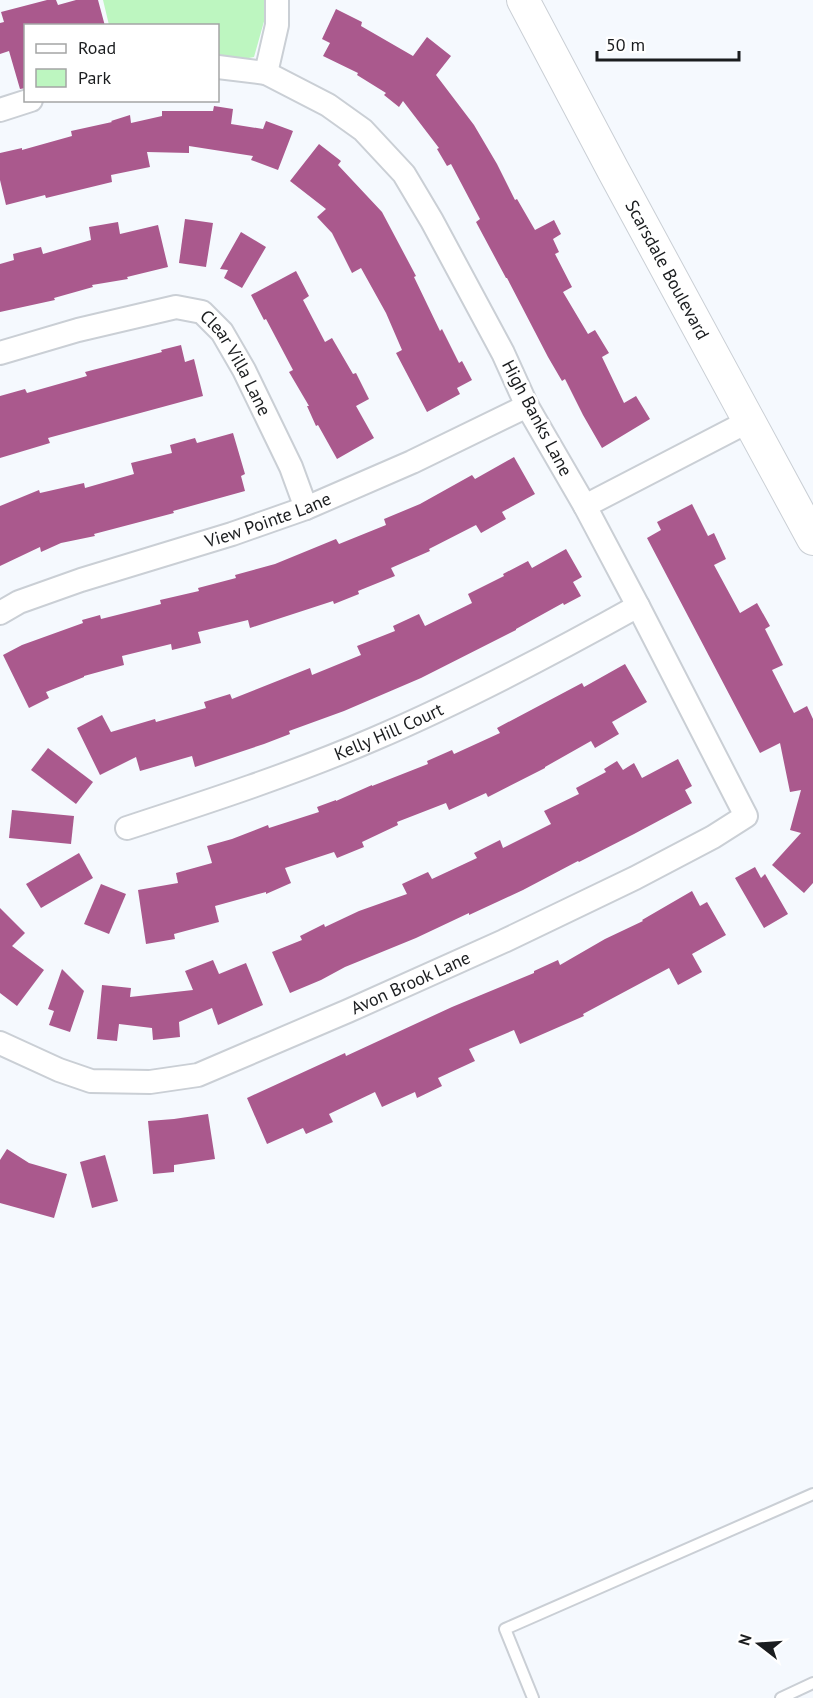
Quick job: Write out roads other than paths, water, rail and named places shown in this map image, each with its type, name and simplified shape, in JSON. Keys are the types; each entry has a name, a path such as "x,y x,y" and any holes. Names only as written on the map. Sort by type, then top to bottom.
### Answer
{"main road":[{"name":"Scarsdale Boulevard","path":"524,0 619,181 813,538"}],"street":[{"path":"219,68 266,73 277,25 277,0"},
{"name":"High Banks Lane","path":"266,73 328,105 363,130 404,174 502,353 526,406 585,506 746,816"},
{"path":"0,110 26,102"},
{"name":"Clear Villa Lane","path":"0,353 78,330 176,308 202,312 222,332 244,370 291,467 306,508"},
{"name":"View Pointe Lane","path":"0,613 20,602 81,580 232,534 306,508 412,462 526,406"},
{"path":"585,506 749,421"},
{"name":"Kelly Hill Court","path":"127,828 281,776 375,739 505,677 638,606"},
{"name":"Avon Brook Lane","path":"0,1043 91,1082 150,1082 198,1075 338,1016 504,940 635,878 713,837 746,816"}],"lane":[{"path":"533,1698 505,1629 813,1494"},
{"path":"781,1698 812,1685"}]}
